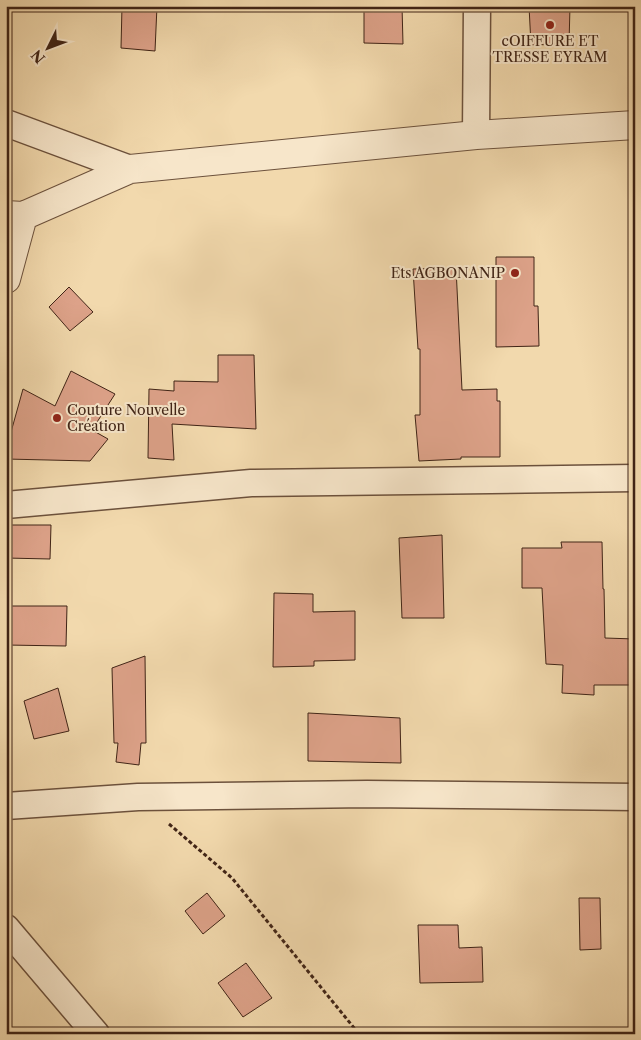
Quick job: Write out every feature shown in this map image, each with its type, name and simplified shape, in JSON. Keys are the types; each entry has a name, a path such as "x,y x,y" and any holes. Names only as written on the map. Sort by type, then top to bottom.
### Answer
{"street":[{"path":"476,135 477,6"},
{"path":"6,123 130,169"},
{"path":"6,279 14,216 130,169 476,135 635,125"},
{"path":"6,504 251,483 635,478"},
{"path":"6,806 138,797 367,794 635,796"},
{"path":"6,928 96,1034"}],"path":[{"path":"138,797 232,878 359,1034"}],"building":[{"path":"122,6 157,6 155,51 121,48"},
{"path":"364,6 402,6 403,44 364,43"},
{"name":"cOIFFURE ET TRESSE EYRAM","path":"529,6 570,6 569,44 531,45"},
{"path":"496,257 534,257 534,306 538,306 539,346 496,347"},
{"path":"456,268 462,390 497,389 497,401 500,401 500,457 461,457 461,459 419,461 415,415 420,415 420,349 418,349 413,269"},
{"path":"69,287 93,312 70,331 49,307"},
{"path":"218,355 254,355 256,429 172,424 174,460 148,458 149,389 174,391 174,381 218,382"},
{"name":"Couture Nouvelle Création","path":"71,371 115,394 92,430 108,439 90,461 6,459 6,450 23,389 55,406"},
{"path":"6,525 51,525 50,559 6,558"},
{"path":"442,535 444,618 402,618 399,538"},
{"path":"561,542 602,542 605,638 635,639 635,685 594,685 594,695 562,693 563,665 546,664 542,588 522,588 522,548 562,548"},
{"path":"274,593 313,594 313,612 355,611 355,660 314,661 314,666 273,667"},
{"path":"6,606 67,606 66,646 6,645"},
{"path":"145,656 146,743 141,743 139,765 116,762 118,743 114,743 112,668"},
{"path":"58,688 69,731 34,739 24,701"},
{"path":"308,713 400,718 401,763 308,761"},
{"path":"207,893 225,916 203,934 185,911"},
{"path":"579,898 600,898 601,949 580,950"},
{"path":"418,925 458,925 459,948 482,947 483,982 420,983"},
{"path":"246,963 272,998 243,1017 218,983"}],"place":[{"name":"cOIFFURE ET TRESSE EYRAM","path":"550,25"},
{"name":"Ets AGBONANIP","path":"515,273"},
{"name":"Couture Nouvelle Création","path":"57,418"}]}
